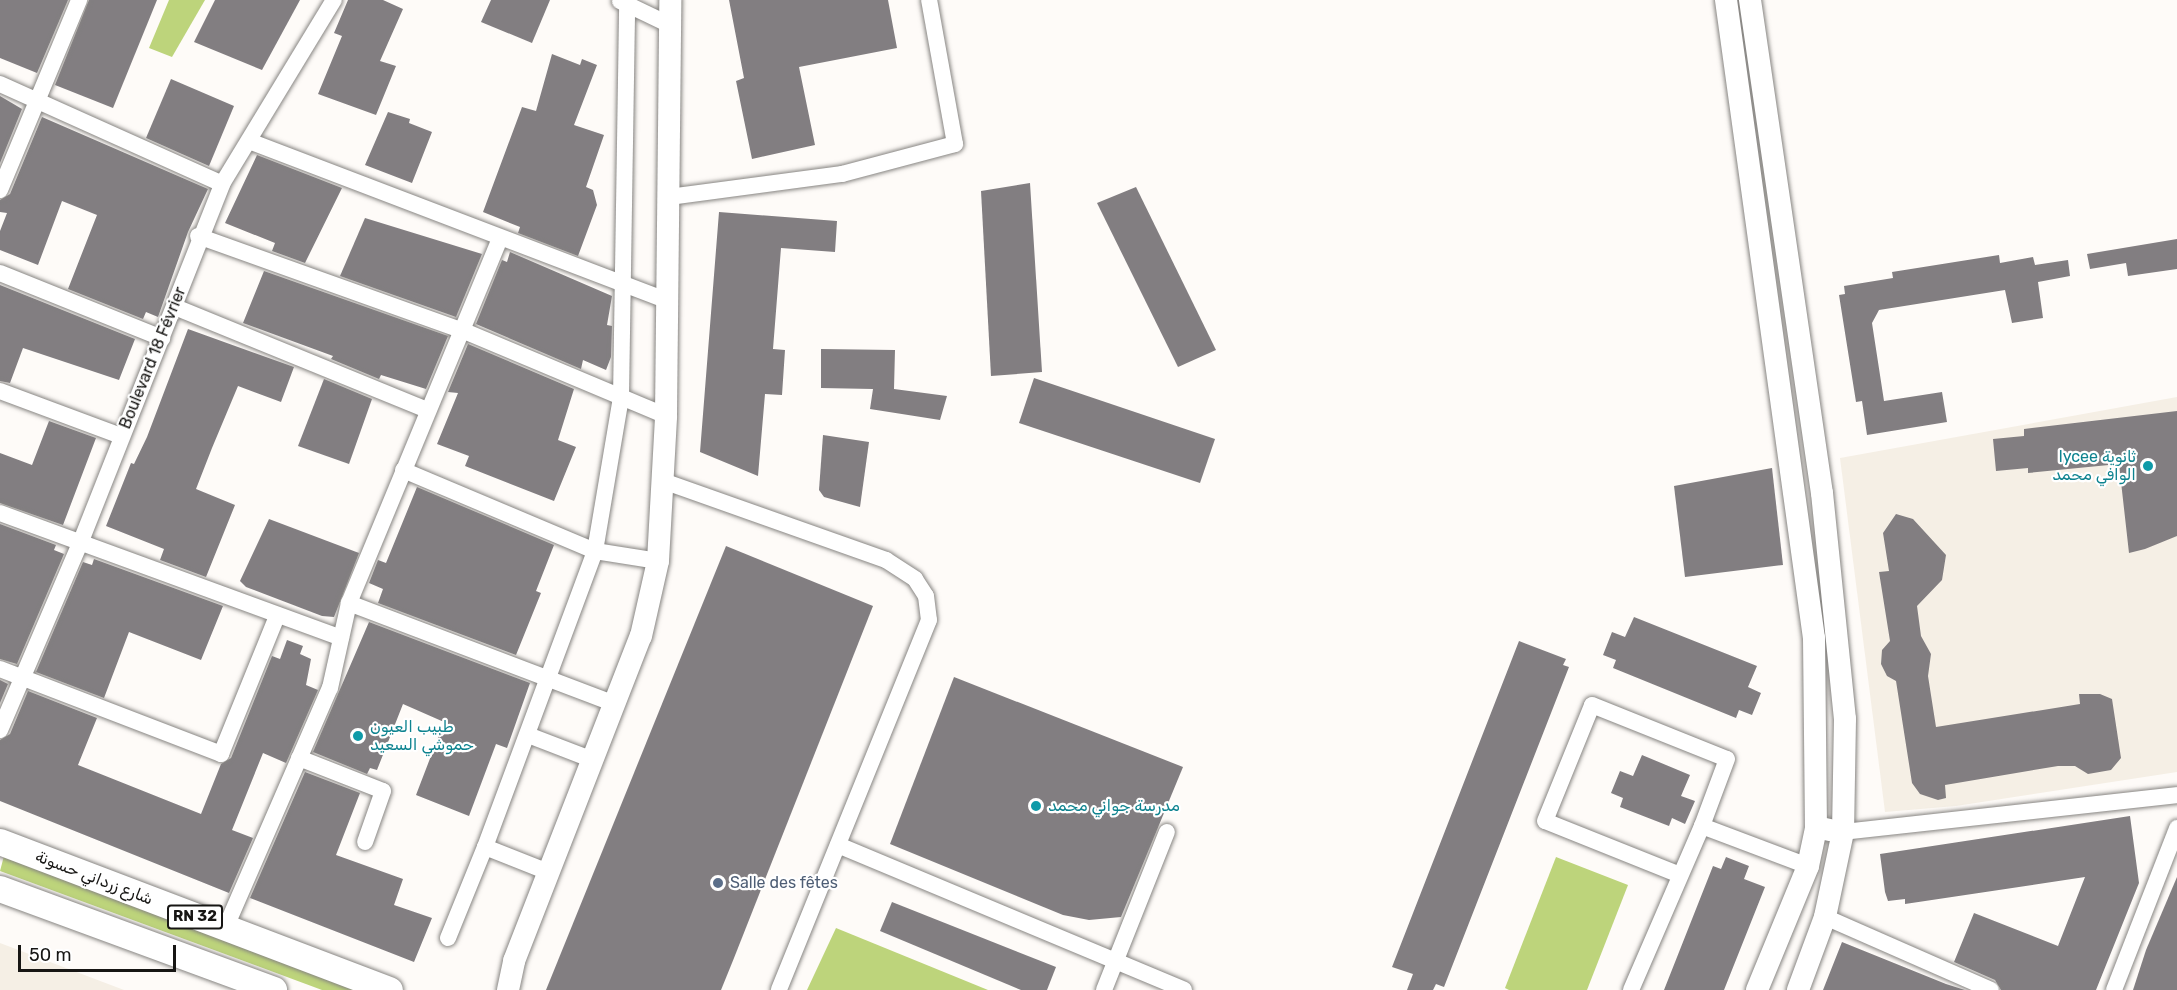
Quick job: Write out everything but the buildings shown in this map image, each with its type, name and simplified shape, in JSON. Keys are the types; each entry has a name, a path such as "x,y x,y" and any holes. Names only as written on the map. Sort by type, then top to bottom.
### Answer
{"main road":[{"name":"شارع زرداني حسونة","path":"0,842 390,990"},
{"name":"RN 32","path":"0,889 274,990"}],"street":[{"path":"0,190 79,0"},
{"name":"Boulevard 18 Février","path":"0,730 81,541 121,436 175,307 198,236 222,184 333,0"},
{"path":"508,990 514,961 641,636 658,561 666,416 670,0"},
{"path":"669,197 842,174 955,144 929,0"},
{"path":"1726,0 1761,259 1797,497 1814,638 1818,738 1816,828 1808,866 1757,990"},
{"path":"1750,0 1784,256 1822,493 1840,647 1846,738 1843,832 1825,916 1798,990"},
{"path":"447,938 528,735 595,551 621,397 624,285 623,3 670,25"},
{"path":"1734,57 1758,56"},
{"path":"0,84 222,184"},
{"path":"249,141 667,301"},
{"path":"198,236 464,331 666,416"},
{"path":"225,929 330,688 349,603 428,410 464,331 500,238"},
{"path":"1761,259 1784,256"},
{"path":"0,273 162,338"},
{"path":"175,307 428,410"},
{"path":"0,391 121,436"},
{"path":"403,470 595,551 658,561"},
{"path":"663,481 886,560 915,579 926,596 928,620 780,990"},
{"path":"1797,497 1822,493"},
{"path":"0,513 341,638"},
{"path":"349,603 615,704"},
{"path":"0,669 220,754 277,616"},
{"path":"1631,990 1702,826 1727,759 1592,705 1545,821 1680,875"},
{"path":"528,735 593,760"},
{"path":"1818,738 1846,738"},
{"path":"299,758 383,791 365,842"},
{"path":"1816,828 1843,832 2177,795"},
{"path":"1702,826 1808,866"},
{"path":"2115,990 2177,828"},
{"path":"1104,990 1167,832"},
{"path":"838,845 1184,990"},
{"path":"485,847 548,872"},
{"path":"1825,916 1991,990"},
{"path":"495,990 514,961"}],"shaded area":[{"name":"lycee ثانوية الوافي محمد","path":"2177,397 2177,772 1956,806 1885,812 1840,458"},
{"path":"0,943 124,990 0,990"}],"green space":[{"path":"169,0 205,0 172,57 149,48"},
{"path":"4,856 372,990 322,990 0,871"},
{"path":"1556,857 1628,885 1587,990 1509,990 1505,988"},
{"path":"836,928 988,990 807,990"}],"place":[{"name":"lycee ثانوية الوافي محمد","path":"2148,466"},
{"name":"طبيب العيون حموشي السعيد","path":"358,736"},
{"name":"مدرسة جواني محمد","path":"1036,806"},
{"name":"Salle des fêtes","path":"718,883"}]}
